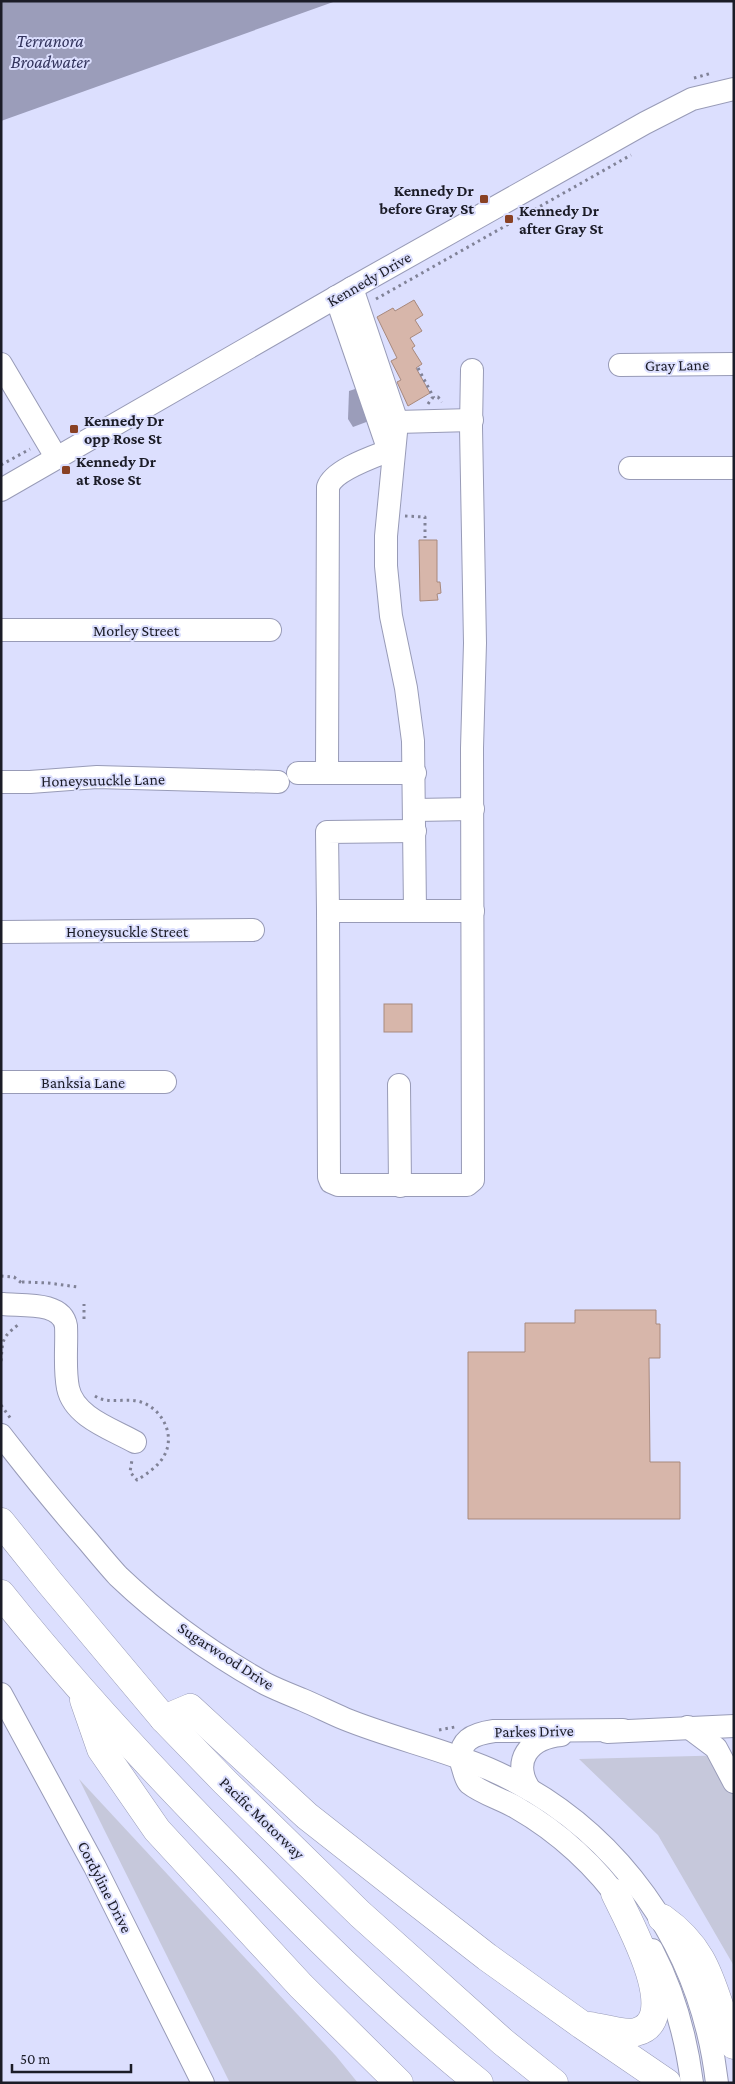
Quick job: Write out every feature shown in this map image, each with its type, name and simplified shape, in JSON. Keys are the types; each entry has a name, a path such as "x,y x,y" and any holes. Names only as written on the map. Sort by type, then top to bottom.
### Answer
{"highway":[{"name":"Pacific Motorway","path":"1,1522 164,1719 225,1782 360,1914 503,2042 554,2083"},
{"path":"1,1594 80,1690 192,1810 312,1933 385,2002 479,2083"},
{"path":"80,1690 101,1749 157,1830 301,1986 399,2083"},
{"path":"164,1719 190,1708 315,1822 487,1957 667,2083"},
{"path":"582,2025 634,2033 649,2025 654,2017 654,1987 646,1960 615,1893"},
{"path":"662,1918 684,1935 701,1958 734,2046"}],"street":[{"name":"Kennedy Drive","path":"4,486 344,292 678,105 708,94 734,89"},
{"path":"344,292 389,424 391,450 386,545 387,591 392,627 409,708 413,741 415,911"},
{"path":"1,364 56,457"},
{"name":"Gray Lane","path":"620,365 734,364"},
{"path":"472,370 475,643 472,748 473,809 472,1180 467,1185 338,1185 331,1182 329,1177 327,832 415,821 473,809"},
{"path":"389,424 472,420"},
{"path":"328,773 328,487 335,476 391,450"},
{"path":"630,468 734,468"},
{"name":"Morley Street","path":"1,630 270,630"},
{"name":"Honeysuuckle Lane","path":"1,782 97,778 206,780 288,778 328,773 414,773"},
{"path":"328,911 473,911"},
{"name":"Honeysuckle Street","path":"1,932 254,930"},
{"name":"Banksia Lane","path":"1,1082 165,1082"},
{"path":"399,1085 400,1186"},
{"path":"9,1299 49,1308 60,1313 65,1320 66,1326 67,1379 73,1400 88,1416 135,1442"},
{"name":"Sugarwood Drive","path":"8,1428 53,1502 118,1576 194,1640 267,1684 346,1719 505,1776 567,1815 601,1844 639,1886 662,1918 688,1969 707,2023 717,2083"},
{"name":"Cordyline Drive","path":"1,1694 95,1868 203,2083"},
{"name":"Parkes Drive","path":"530,1790 525,1781 522,1766 524,1755 534,1745 546,1738 558,1735 623,1730 734,1726"},
{"path":"688,1727 716,1748 734,1782"},
{"name":"Parkes Drive","path":"461,1759 461,1751 464,1744 473,1737 488,1732 510,1730 623,1730"},
{"path":"461,1759 466,1777 470,1783 517,1808 552,1832 584,1859 615,1893 644,1934 667,1981 682,2025 692,2083"}],"path":[{"path":"418,368 434,398"},
{"path":"388,516 425,516 425,538"},
{"path":"1,1276 14,1277 22,1282 48,1283 78,1288"},
{"path":"9,1299 22,1282"},
{"path":"84,1304 84,1326"},
{"path":"1,1361 2,1340 18,1324"},
{"path":"89,1391 98,1398 134,1400 146,1404 155,1410 167,1427 168,1447 164,1456 137,1480 130,1472 135,1442"},
{"path":"1,1405 8,1428"},
{"path":"432,1728 440,1730 454,1727 461,1729"}],"shaded area":[{"path":"734,1755 734,1966 658,1835 579,1759"},
{"path":"79,1779 336,2056 358,2083 230,2083"}],"water":[{"name":"Terranora Broadwater","path":"1,1 336,1 1,121"},
{"path":"358,388 369,421 353,427 348,419 349,391"}],"building":[{"path":"414,300 423,315 415,320 422,331 410,338 415,346 412,348 422,364 416,368 430,393 408,406 397,382 401,380 391,361 397,358 377,317 393,308 395,311"},
{"path":"419,540 437,540 437,582 440,582 441,593 437,594 438,600 420,601"},
{"path":"384,1004 412,1004 412,1032 384,1032"},
{"path":"575,1310 656,1310 656,1324 660,1324 660,1358 649,1358 650,1462 680,1462 680,1519 468,1519 468,1352 525,1352 525,1323 575,1323"}],"place":[{"name":"Kennedy Dr before Gray St","path":"484,199"},
{"name":"Kennedy Dr after Gray St","path":"509,219"},
{"name":"Kennedy Dr opp Rose St","path":"74,429"},
{"name":"Kennedy Dr at Rose St","path":"66,470"}]}
